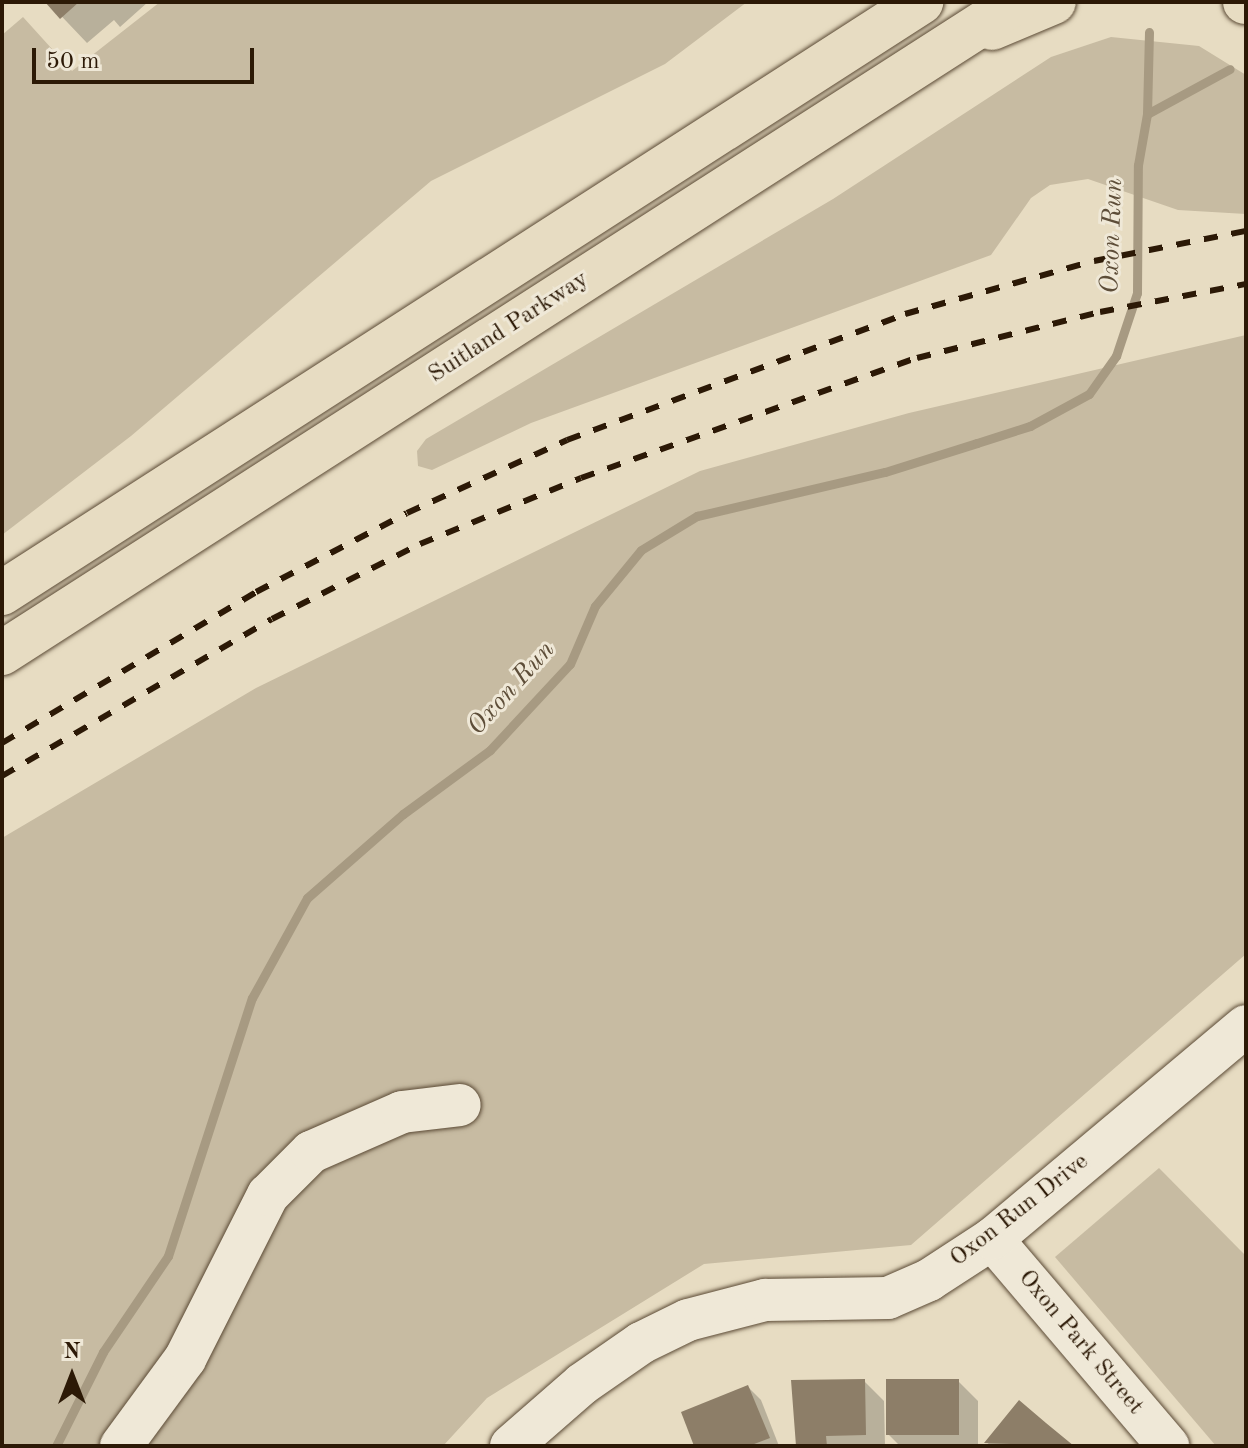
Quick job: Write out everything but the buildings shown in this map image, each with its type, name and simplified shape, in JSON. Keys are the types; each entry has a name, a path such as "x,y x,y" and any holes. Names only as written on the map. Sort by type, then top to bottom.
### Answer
{"highway":[{"name":"Suitland Parkway","path":"2,593 921,2"},
{"name":"Suitland Parkway","path":"2,653 1016,2"},
{"path":"945,47 1054,2"}],"street":[{"name":"Oxon Run Drive","path":"511,1446 582,1384 641,1343 688,1320 765,1300 895,1296 992,1239 1246,1026"},
{"path":"121,1446 185,1359 268,1195 289,1173 311,1152 402,1112 460,1105"},
{"name":"Oxon Park Street","path":"992,1239 1168,1446"}],"shaded area":[{"path":"160,2 747,2 665,64 431,181 131,436 2,535 2,35 23,17 72,71"},
{"path":"1111,37 1199,46 1246,75 1246,214 1178,210 1088,179 1050,185 1031,198 991,255 531,423 432,470 418,466 417,451 426,439 833,199 1051,57"},
{"path":"1246,335 1246,954 911,1245 704,1264 487,1398 443,1446 2,1446 2,838 256,688 700,471 909,413"},
{"path":"1159,1168 1246,1256 1246,1446 1216,1446 1055,1257"}],"waterway":[{"name":"Oxon Run","path":"56,1446 103,1352 168,1256 252,998 307,898 403,814 490,750 570,664 595,606 641,550 697,516 885,472 1030,426 1089,394 1116,356 1137,293 1138,165 1147,114 1149,32"},
{"path":"1147,114 1230,69"}],"railway":[{"path":"2,743 256,592 407,513 567,440 905,314 1094,261 1246,231"},
{"path":"2,776 272,619 420,544 581,478 917,358 1100,312 1246,284"}]}
